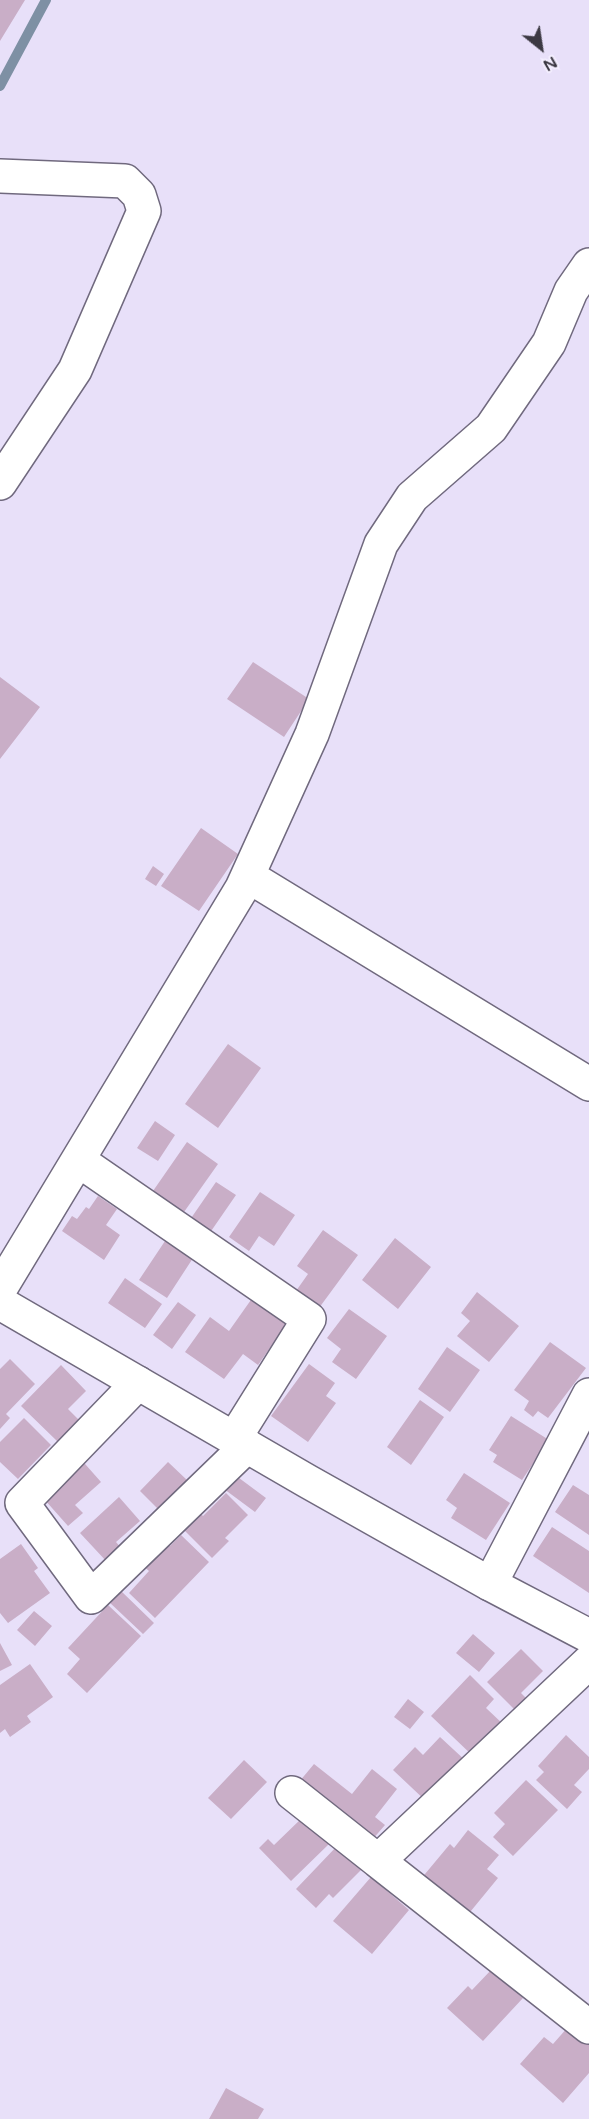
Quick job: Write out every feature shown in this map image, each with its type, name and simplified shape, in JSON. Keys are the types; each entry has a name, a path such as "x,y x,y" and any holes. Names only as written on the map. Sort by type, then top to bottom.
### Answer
{"street":[{"path":"0,176 125,181 140,195 144,211 75,370 0,483"},
{"path":"0,1288 248,876 312,734 381,544 412,497 491,428 549,343 571,291 589,265"},
{"path":"248,876 589,1084"},
{"path":"78,1160 309,1319 240,1442 91,1597 22,1503 138,1383"},
{"path":"0,1304 490,1584 589,1636"},
{"path":"490,1584 589,1395"},
{"path":"378,1861 589,1662"},
{"path":"292,1793 589,2027"}],"building":[{"path":"0,0 25,0 0,41"},
{"path":"253,662 309,699 284,737 227,699"},
{"path":"0,677 40,707 0,759"},
{"path":"201,828 238,854 199,911 161,886"},
{"path":"153,866 164,874 156,886 145,879"},
{"path":"228,1044 261,1068 218,1128 185,1104"},
{"path":"155,1121 175,1135 158,1161 137,1148"},
{"path":"187,1142 218,1164 184,1212 153,1191"},
{"path":"216,1182 236,1195 207,1237 187,1224"},
{"path":"260,1192 295,1215 274,1246 259,1236 249,1251 229,1237"},
{"path":"98,1196 117,1209 106,1225 120,1235 104,1260 62,1231 72,1216 77,1219 86,1207 89,1209"},
{"path":"323,1230 358,1255 319,1308 296,1291 308,1274 297,1266"},
{"path":"167,1238 195,1255 167,1298 139,1280"},
{"path":"395,1238 431,1267 398,1309 362,1280"},
{"path":"125,1278 162,1304 145,1328 108,1303"},
{"path":"477,1292 519,1326 489,1362 457,1336 470,1321 461,1313"},
{"path":"253,1297 289,1321 258,1365 243,1354 224,1379 185,1352 210,1317 229,1331"},
{"path":"178,1302 196,1315 172,1349 153,1335"},
{"path":"349,1309 387,1336 356,1379 332,1362 341,1349 327,1338"},
{"path":"550,1342 586,1368 548,1418 538,1411 533,1417 524,1410 529,1401 514,1390"},
{"path":"447,1347 480,1370 450,1412 418,1389"},
{"path":"10,1359 35,1384 6,1414 10,1418 0,1429 0,1369"},
{"path":"309,1364 335,1383 326,1396 336,1403 308,1442 271,1416"},
{"path":"61,1365 86,1391 68,1409 79,1420 58,1442 21,1406"},
{"path":"420,1400 444,1417 411,1465 387,1447"},
{"path":"511,1416 549,1440 522,1480 493,1462 497,1455 489,1450"},
{"path":"24,1418 51,1445 18,1479 0,1462 0,1442"},
{"path":"78,1456 101,1482 75,1505 83,1513 68,1526 44,1499"},
{"path":"168,1462 187,1480 158,1509 140,1491"},
{"path":"464,1473 510,1503 486,1540 451,1518 457,1508 446,1500"},
{"path":"235,1475 266,1498 255,1512 224,1489"},
{"path":"573,1485 589,1495 589,1535 555,1512"},
{"path":"226,1493 248,1515 225,1538 229,1541 212,1558 182,1528 198,1511 203,1516"},
{"path":"119,1497 140,1521 116,1542 122,1549 107,1562 80,1533"},
{"path":"552,1527 589,1551 589,1593 533,1556"},
{"path":"181,1535 209,1562 155,1618 129,1593 149,1571 142,1565 165,1541 170,1546"},
{"path":"21,1544 38,1568 34,1571 50,1593 8,1623 0,1613 0,1559"},
{"path":"119,1589 154,1623 143,1634 108,1601"},
{"path":"108,1605 141,1636 87,1693 67,1674 80,1659 68,1648"},
{"path":"34,1611 52,1626 35,1646 17,1630"},
{"path":"473,1634 495,1653 479,1672 456,1653"},
{"path":"0,1643 12,1665 0,1671"},
{"path":"521,1649 543,1671 521,1693 526,1698 515,1710 487,1682"},
{"path":"30,1664 53,1697 27,1716 31,1722 10,1737 5,1729 0,1733 0,1685"},
{"path":"470,1675 494,1699 486,1708 504,1725 474,1757 431,1716"},
{"path":"408,1699 424,1712 410,1729 394,1717"},
{"path":"566,1735 589,1757 589,1769 574,1785 582,1792 567,1809 536,1780 544,1772 538,1766"},
{"path":"440,1737 467,1762 428,1803 393,1770 415,1747 423,1755"},
{"path":"244,1760 267,1782 231,1819 208,1798"},
{"path":"314,1764 352,1794 372,1769 397,1789 375,1817 385,1825 372,1840 299,1782"},
{"path":"526,1780 558,1810 513,1856 493,1837 505,1824 494,1813"},
{"path":"303,1817 329,1844 291,1881 259,1848 268,1839 274,1845"},
{"path":"468,1830 499,1855 487,1869 498,1878 466,1917 420,1880 450,1844 454,1848"},
{"path":"338,1845 363,1868 333,1898 329,1894 316,1908 296,1889"},
{"path":"371,1877 409,1910 372,1954 333,1921"},
{"path":"492,1969 523,1998 483,2041 447,2008 468,1986 472,1990"},
{"path":"568,2027 589,2045 589,2073 563,2103 520,2064 544,2037 553,2044"},
{"path":"226,2088 264,2109 258,2119 209,2119"}],"waterway":[{"path":"0,86 46,0"}]}
